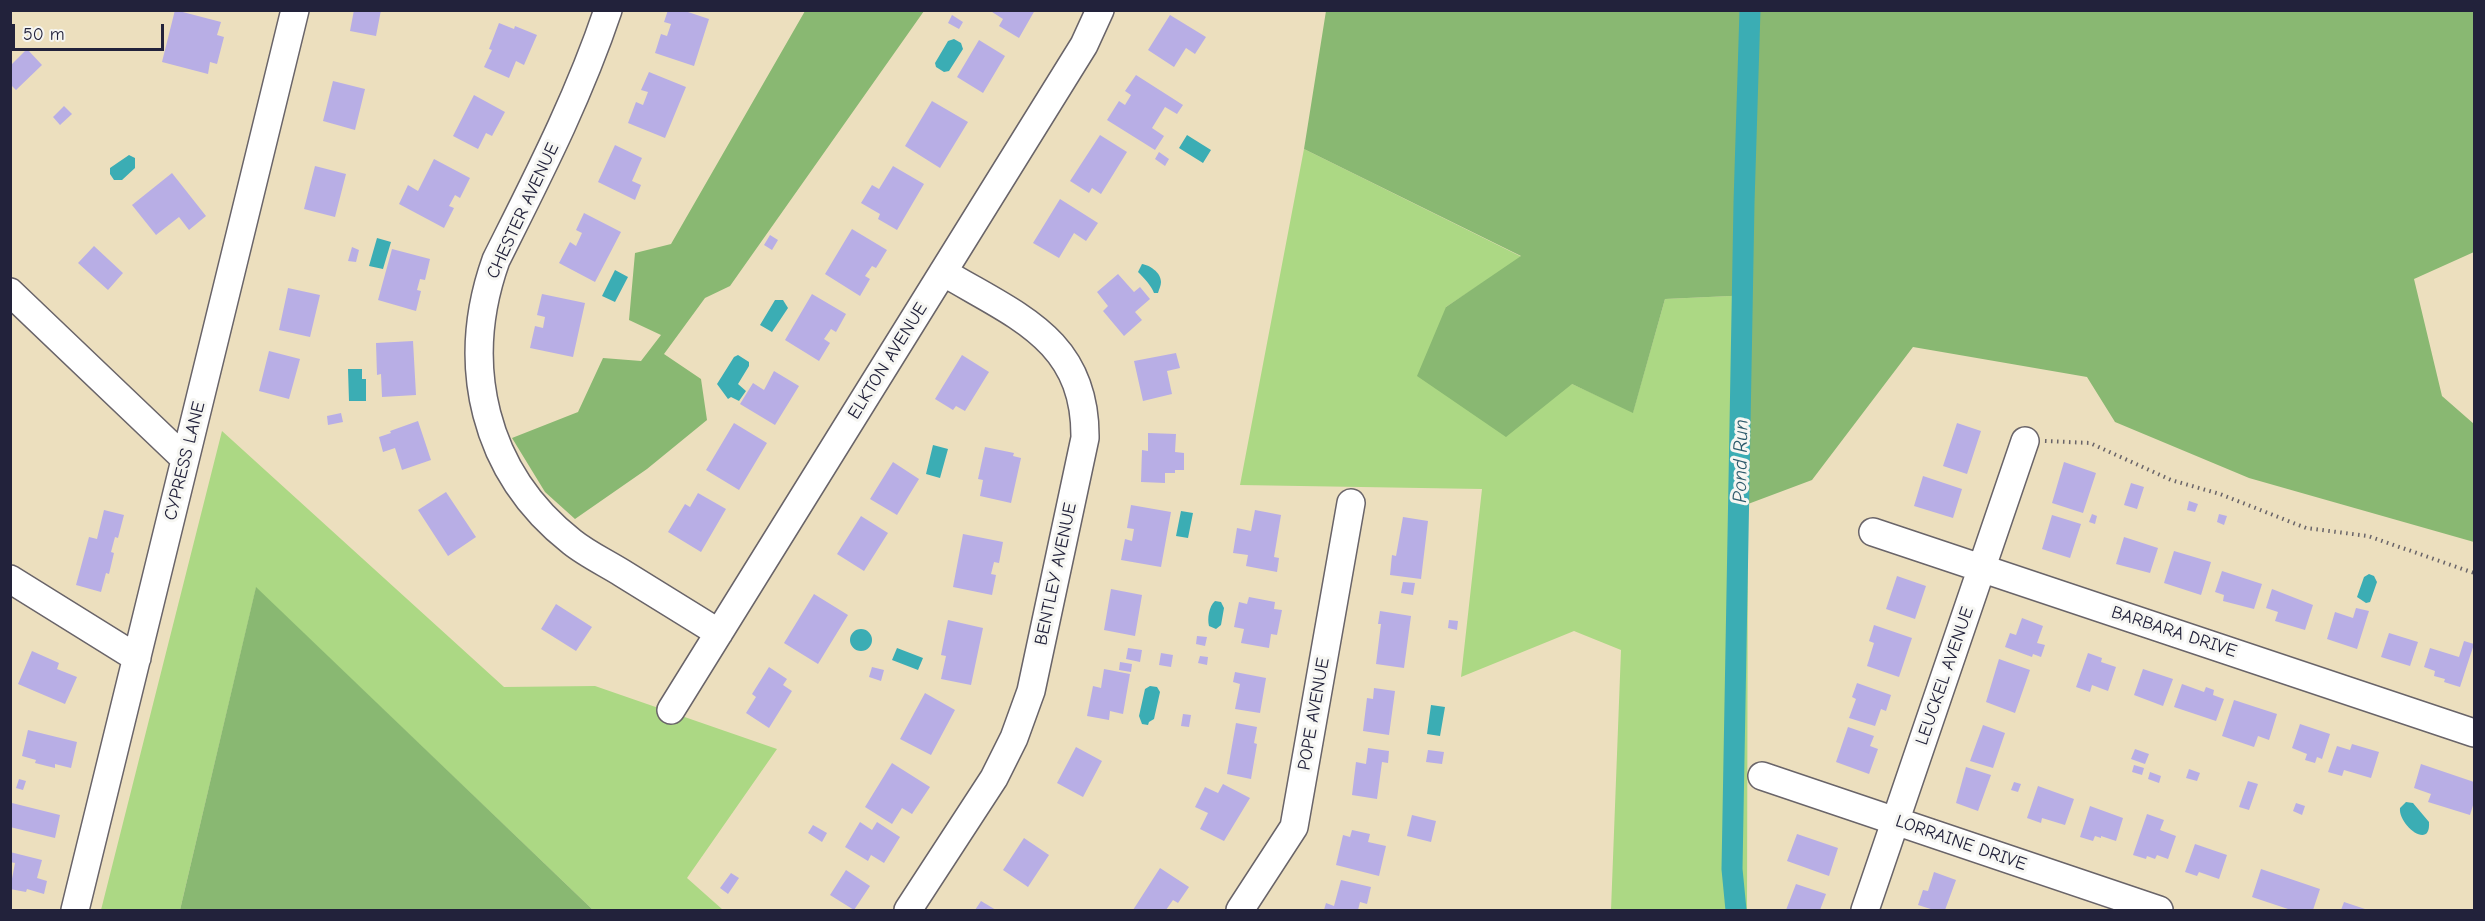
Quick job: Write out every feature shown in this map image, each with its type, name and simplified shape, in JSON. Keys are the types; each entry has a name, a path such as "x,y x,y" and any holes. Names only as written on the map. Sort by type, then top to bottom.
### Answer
{"street":[{"name":"CYPRESS LANE","path":"75,910 295,10"},
{"name":"CHESTER AVENUE","path":"608,10 567,119 496,260 488,282 481,315 478,352 481,390 487,418 500,453 519,486 545,518 573,543 719,633"},
{"name":"ELKTON AVENUE","path":"672,710 1084,45 1100,10"},
{"name":"BENTLEY AVENUE","path":"908,910 994,778 1014,738 1031,691 1085,438 1085,415 1081,393 1073,372 1059,351 1033,327 943,272"},
{"path":"10,292 185,459"},
{"name":"LEUCKEL AVENUE","path":"1865,910 2025,441"},
{"name":"POPE AVENUE","path":"1240,910 1294,827 1351,503"},
{"name":"BARBARA DRIVE","path":"1873,532 2475,733"},
{"path":"10,579 137,658"},
{"name":"LORRAINE DRIVE","path":"1762,776 2159,910"}],"path":[{"path":"2025,441 2090,443 2171,480 2220,494 2306,528 2368,536 2475,573"}],"green space":[{"path":"805,11 924,11 730,286 705,298 664,354 701,379 707,420 647,469 575,519 545,492 512,438 578,412 603,358 641,361 661,335 629,320 635,253 671,244"},
{"path":"1326,11 2474,11 2474,252 2414,279 2442,396 2474,424 2474,542 2249,478 2115,422 2087,377 1913,347 1812,480 1748,504 1752,295 1665,299 1633,413 1572,384 1506,437 1417,376 1446,307 1521,256 1304,149"},
{"path":"1304,149 1522,257 1446,307 1572,384 1633,412 1665,299 1752,295 1748,504 1747,910 1611,910 1621,650 1574,631 1461,677 1482,489 1240,485"},
{"path":"222,431 504,687 595,686 777,749 687,878 723,910 593,910 256,588 180,910 101,910"},
{"path":"256,587 593,910 180,910"}],"water":[{"path":"954,39 961,43 963,49 949,71 944,72 936,67 935,63 948,41"},
{"path":"1187,135 1211,150 1203,163 1179,148"},
{"path":"129,155 135,158 135,168 122,180 114,180 110,174 110,168"},
{"path":"377,238 391,242 383,269 369,266"},
{"path":"1142,264 1151,267 1159,275 1161,282 1158,293 1154,293 1138,272"},
{"path":"615,270 628,277 615,302 602,296"},
{"path":"775,300 783,300 788,308 772,332 760,325"},
{"path":"738,355 749,362 738,384 746,391 739,401 731,397 728,399 717,384 734,357"},
{"path":"348,369 362,369 362,379 366,379 366,401 349,401"},
{"path":"933,445 948,449 940,478 926,474"},
{"path":"1181,511 1193,513 1188,538 1176,536"},
{"path":"2369,574 2374,576 2377,582 2370,602 2366,603 2357,597 2364,577"},
{"path":"1215,601 1221,602 1224,608 1221,625 1216,629 1209,626 1208,620 1210,609"},
{"path":"861,629 869,632 872,640 869,648 861,651 853,648 850,640 853,632"},
{"path":"897,648 923,658 918,670 892,660"},
{"path":"1150,686 1157,687 1160,692 1154,719 1148,725 1142,724 1139,716 1145,689"},
{"path":"1431,705 1445,707 1440,736 1427,734"},
{"path":"2406,802 2413,803 2429,822 2425,834 2420,835 2414,832 2404,821 2400,808"}],"building":[{"path":"175,10 221,22 217,35 224,37 217,64 210,62 208,74 162,62"},
{"path":"354,10 381,10 376,36 350,31"},
{"path":"668,10 682,10 709,19 694,66 655,53 661,34 667,36 671,24 664,22"},
{"path":"989,10 1035,10 1019,38 999,26 1003,19"},
{"path":"952,15 963,22 959,29 948,23"},
{"path":"1170,15 1206,37 1195,54 1186,48 1174,67 1148,50"},
{"path":"499,23 514,29 515,26 537,35 524,65 516,61 509,78 484,67 492,50 489,49"},
{"path":"979,40 1005,56 983,93 957,77"},
{"path":"27,49 42,65 16,90 10,84 10,66"},
{"path":"649,72 686,87 665,138 628,123 636,102 643,105 648,92 641,90"},
{"path":"1136,75 1183,105 1177,114 1165,107 1152,128 1164,136 1155,150 1107,120 1119,101 1125,105 1131,95 1125,91"},
{"path":"333,81 365,89 355,130 323,121"},
{"path":"474,95 505,112 492,136 486,133 478,149 453,136"},
{"path":"932,101 968,122 940,168 905,146"},
{"path":"64,106 72,114 60,125 53,117"},
{"path":"1100,135 1127,152 1101,194 1092,188 1089,193 1070,181"},
{"path":"615,145 642,158 632,181 641,185 635,200 598,182"},
{"path":"1159,152 1169,159 1165,166 1155,159"},
{"path":"434,159 470,178 460,198 455,195 449,206 454,208 444,228 399,204 408,185 418,191"},
{"path":"315,166 346,174 335,217 304,209"},
{"path":"893,166 924,184 897,230 878,219 880,214 861,203 872,185 879,189"},
{"path":"172,173 206,216 189,230 179,217 156,235 132,205"},
{"path":"1060,199 1098,223 1086,241 1074,233 1059,258 1033,243"},
{"path":"584,213 621,232 595,282 559,263 570,242 576,246 582,233 576,230"},
{"path":"852,229 887,250 876,268 872,266 865,276 870,279 860,296 825,274"},
{"path":"770,235 778,240 772,250 764,245"},
{"path":"94,246 123,273 108,290 78,263"},
{"path":"352,247 359,250 356,262 348,261"},
{"path":"392,249 430,259 425,280 420,279 417,290 421,291 416,311 378,300"},
{"path":"1118,274 1134,292 1140,287 1150,299 1135,312 1142,320 1124,336 1103,311 1108,306 1097,292"},
{"path":"288,288 320,295 310,337 279,330"},
{"path":"542,294 585,303 573,357 530,348 535,326 543,328 545,317 537,315"},
{"path":"812,294 846,314 836,332 831,329 824,339 830,343 819,361 785,340"},
{"path":"413,341 416,395 382,397 381,374 377,375 376,343"},
{"path":"269,351 300,359 289,399 259,391"},
{"path":"1176,353 1180,368 1167,371 1172,394 1143,401 1134,361"},
{"path":"962,355 989,372 965,411 956,406 953,410 935,399"},
{"path":"774,371 799,386 775,425 740,404 753,383 764,390"},
{"path":"341,413 343,422 328,425 327,416"},
{"path":"418,421 431,460 402,470 395,448 383,452 379,437"},
{"path":"734,423 767,443 739,490 706,470"},
{"path":"1957,423 1981,431 1967,474 1943,466"},
{"path":"1148,433 1176,434 1175,452 1184,453 1184,470 1165,473 1165,483 1141,482 1142,450 1148,451"},
{"path":"985,447 1014,453 1013,456 1021,458 1011,503 980,496 983,480 978,479"},
{"path":"893,462 919,479 897,515 870,499"},
{"path":"2064,462 2096,473 2083,513 2052,503"},
{"path":"1923,476 1962,489 1953,518 1914,506"},
{"path":"2131,483 2144,487 2137,509 2124,505"},
{"path":"446,492 476,537 448,556 418,510"},
{"path":"698,493 726,509 701,552 668,532 685,504 690,507"},
{"path":"2189,501 2198,504 2195,512 2187,510"},
{"path":"1131,505 1171,512 1161,567 1121,560 1125,539 1132,541 1134,529 1127,528"},
{"path":"104,510 124,515 118,538 115,537 111,552 114,553 109,574 106,573 101,592 76,585 89,537 97,539"},
{"path":"1255,510 1281,515 1274,557 1279,558 1277,572 1246,566 1248,555 1233,553 1237,528 1251,531"},
{"path":"2092,514 2097,516 2095,524 2089,522"},
{"path":"2219,514 2227,516 2224,525 2217,522"},
{"path":"2052,515 2081,524 2070,558 2042,549"},
{"path":"861,516 888,533 864,571 837,554"},
{"path":"1403,517 1428,521 1421,579 1390,575 1392,555 1396,556"},
{"path":"963,534 1003,542 999,563 994,562 991,574 996,575 992,595 953,587"},
{"path":"2124,537 2158,548 2150,573 2116,564"},
{"path":"2174,551 2211,562 2201,595 2164,583"},
{"path":"2222,571 2262,584 2254,609 2223,601 2224,595 2215,592"},
{"path":"1897,576 1926,586 1915,619 1886,609"},
{"path":"1403,582 1415,583 1413,595 1401,593"},
{"path":"1111,589 1142,595 1135,636 1104,630"},
{"path":"2272,589 2313,605 2305,630 2275,621 2278,612 2266,608"},
{"path":"814,594 848,615 818,664 784,643"},
{"path":"1249,597 1275,602 1274,609 1282,610 1277,635 1271,634 1269,648 1241,643 1244,629 1234,627 1239,602 1247,604"},
{"path":"556,604 592,627 576,651 541,629"},
{"path":"2356,608 2369,611 2357,649 2327,639 2335,612 2353,618"},
{"path":"1380,611 1411,616 1404,668 1376,664 1381,624 1378,624"},
{"path":"2022,618 2043,626 2037,643 2045,645 2041,657 2033,654 2032,657 2005,647 2010,633 2016,635"},
{"path":"948,620 983,628 971,685 941,679 946,656 941,655"},
{"path":"1449,620 1458,621 1457,630 1448,628"},
{"path":"1874,625 1912,638 1899,677 1867,666 1874,643 1869,641"},
{"path":"2389,633 2418,642 2410,666 2381,657"},
{"path":"1197,636 1207,637 1205,646 1196,644"},
{"path":"2464,641 2474,644 2460,687 2444,682 2445,679 2434,676 2435,671 2424,667 2430,648 2459,657"},
{"path":"1128,648 1142,650 1140,662 1126,659"},
{"path":"32,651 59,663 57,669 77,677 65,704 18,684"},
{"path":"1161,653 1173,655 1171,667 1159,665"},
{"path":"2088,653 2102,658 2101,662 2116,667 2108,691 2092,685 2090,692 2076,687"},
{"path":"1200,656 1208,657 1207,665 1198,663"},
{"path":"1999,659 2030,670 2015,713 1986,702"},
{"path":"1120,662 1132,664 1131,672 1119,670"},
{"path":"769,667 787,679 783,685 792,691 769,728 746,713 756,697 752,694"},
{"path":"872,667 884,670 881,681 869,677"},
{"path":"1104,669 1130,674 1123,714 1110,711 1109,720 1087,716 1093,686 1101,688"},
{"path":"2143,669 2173,679 2163,706 2134,695"},
{"path":"1235,672 1266,678 1260,713 1235,709 1240,684 1233,682"},
{"path":"1857,683 1891,695 1886,711 1881,709 1875,726 1849,718 1856,699 1852,697"},
{"path":"2182,684 2204,692 2206,687 2214,690 2213,695 2224,699 2216,721 2174,707"},
{"path":"1374,688 1395,691 1389,735 1363,731 1367,698 1373,699"},
{"path":"925,693 955,710 931,755 900,739"},
{"path":"2234,700 2277,714 2269,740 2258,736 2254,747 2222,736"},
{"path":"1183,714 1191,715 1189,727 1181,726"},
{"path":"1236,723 1257,727 1254,743 1257,744 1251,779 1227,774"},
{"path":"2300,724 2330,734 2322,759 2317,757 2315,763 2305,760 2307,754 2292,748"},
{"path":"1983,725 2005,733 1993,768 1970,761"},
{"path":"1848,727 1874,736 1870,746 1878,749 1869,774 1836,762"},
{"path":"28,730 77,742 71,768 55,764 55,768 35,763 36,760 22,756"},
{"path":"2352,744 2379,752 2371,778 2344,770 2342,776 2328,772 2337,746 2350,750"},
{"path":"1076,747 1102,761 1083,797 1057,783"},
{"path":"1368,748 1389,751 1388,763 1382,762 1377,799 1352,795 1356,762 1366,764"},
{"path":"2135,749 2149,754 2145,764 2131,759"},
{"path":"1428,750 1444,752 1442,764 1426,762"},
{"path":"892,763 930,787 912,814 902,808 892,824 865,807"},
{"path":"2421,764 2474,782 2474,802 2470,815 2428,802 2431,794 2414,788"},
{"path":"2134,765 2144,768 2142,775 2132,772"},
{"path":"1966,767 1991,775 1978,811 1956,803"},
{"path":"2189,769 2200,773 2197,781 2186,778"},
{"path":"2150,772 2161,776 2159,783 2148,779"},
{"path":"19,779 26,781 23,790 16,788"},
{"path":"2248,781 2258,784 2249,810 2239,807"},
{"path":"2014,782 2021,784 2018,792 2011,790"},
{"path":"1223,784 1250,798 1224,841 1200,829 1208,813 1195,807 1205,787 1218,793"},
{"path":"2038,786 2074,799 2065,825 2042,818 2041,823 2027,818"},
{"path":"12,803 60,815 55,838 10,827"},
{"path":"2296,803 2305,806 2302,815 2293,811"},
{"path":"2090,806 2123,818 2116,841 2101,836 2101,838 2095,836 2093,841 2080,837"},
{"path":"2147,814 2164,820 2160,830 2176,836 2168,859 2157,855 2155,859 2147,856 2146,859 2133,855"},
{"path":"1412,815 1436,821 1431,842 1407,836"},
{"path":"860,822 872,830 877,822 900,837 884,863 871,855 868,861 845,847"},
{"path":"813,825 827,833 822,842 808,833"},
{"path":"1352,830 1370,834 1368,842 1386,846 1379,876 1336,865 1343,835 1350,837"},
{"path":"1797,834 1838,848 1829,876 1787,861"},
{"path":"1024,838 1049,855 1028,887 1003,870"},
{"path":"2195,844 2227,855 2219,879 2199,872 2197,876 2185,872"},
{"path":"10,852 42,860 37,878 47,881 44,894 27,889 26,892 10,889 15,863 10,862"},
{"path":"1160,868 1189,887 1178,903 1173,900 1166,910 1133,910"},
{"path":"2261,869 2320,889 2313,910 2291,910 2252,897"},
{"path":"846,870 870,886 854,910 830,895"},
{"path":"1934,872 1956,880 1945,910 1934,910 1918,905 1923,890 1928,891"},
{"path":"731,873 739,878 728,894 720,888"},
{"path":"1341,880 1371,887 1367,904 1360,902 1358,910 1324,910 1326,903 1334,906"},
{"path":"1796,884 1826,894 1820,910 1786,910"},
{"path":"981,901 996,910 975,910"},
{"path":"2344,902 2368,910 2341,910"}],"waterway":[{"name":"Pond Run","path":"1736,910 1732,869 1744,203 1750,10"}]}
